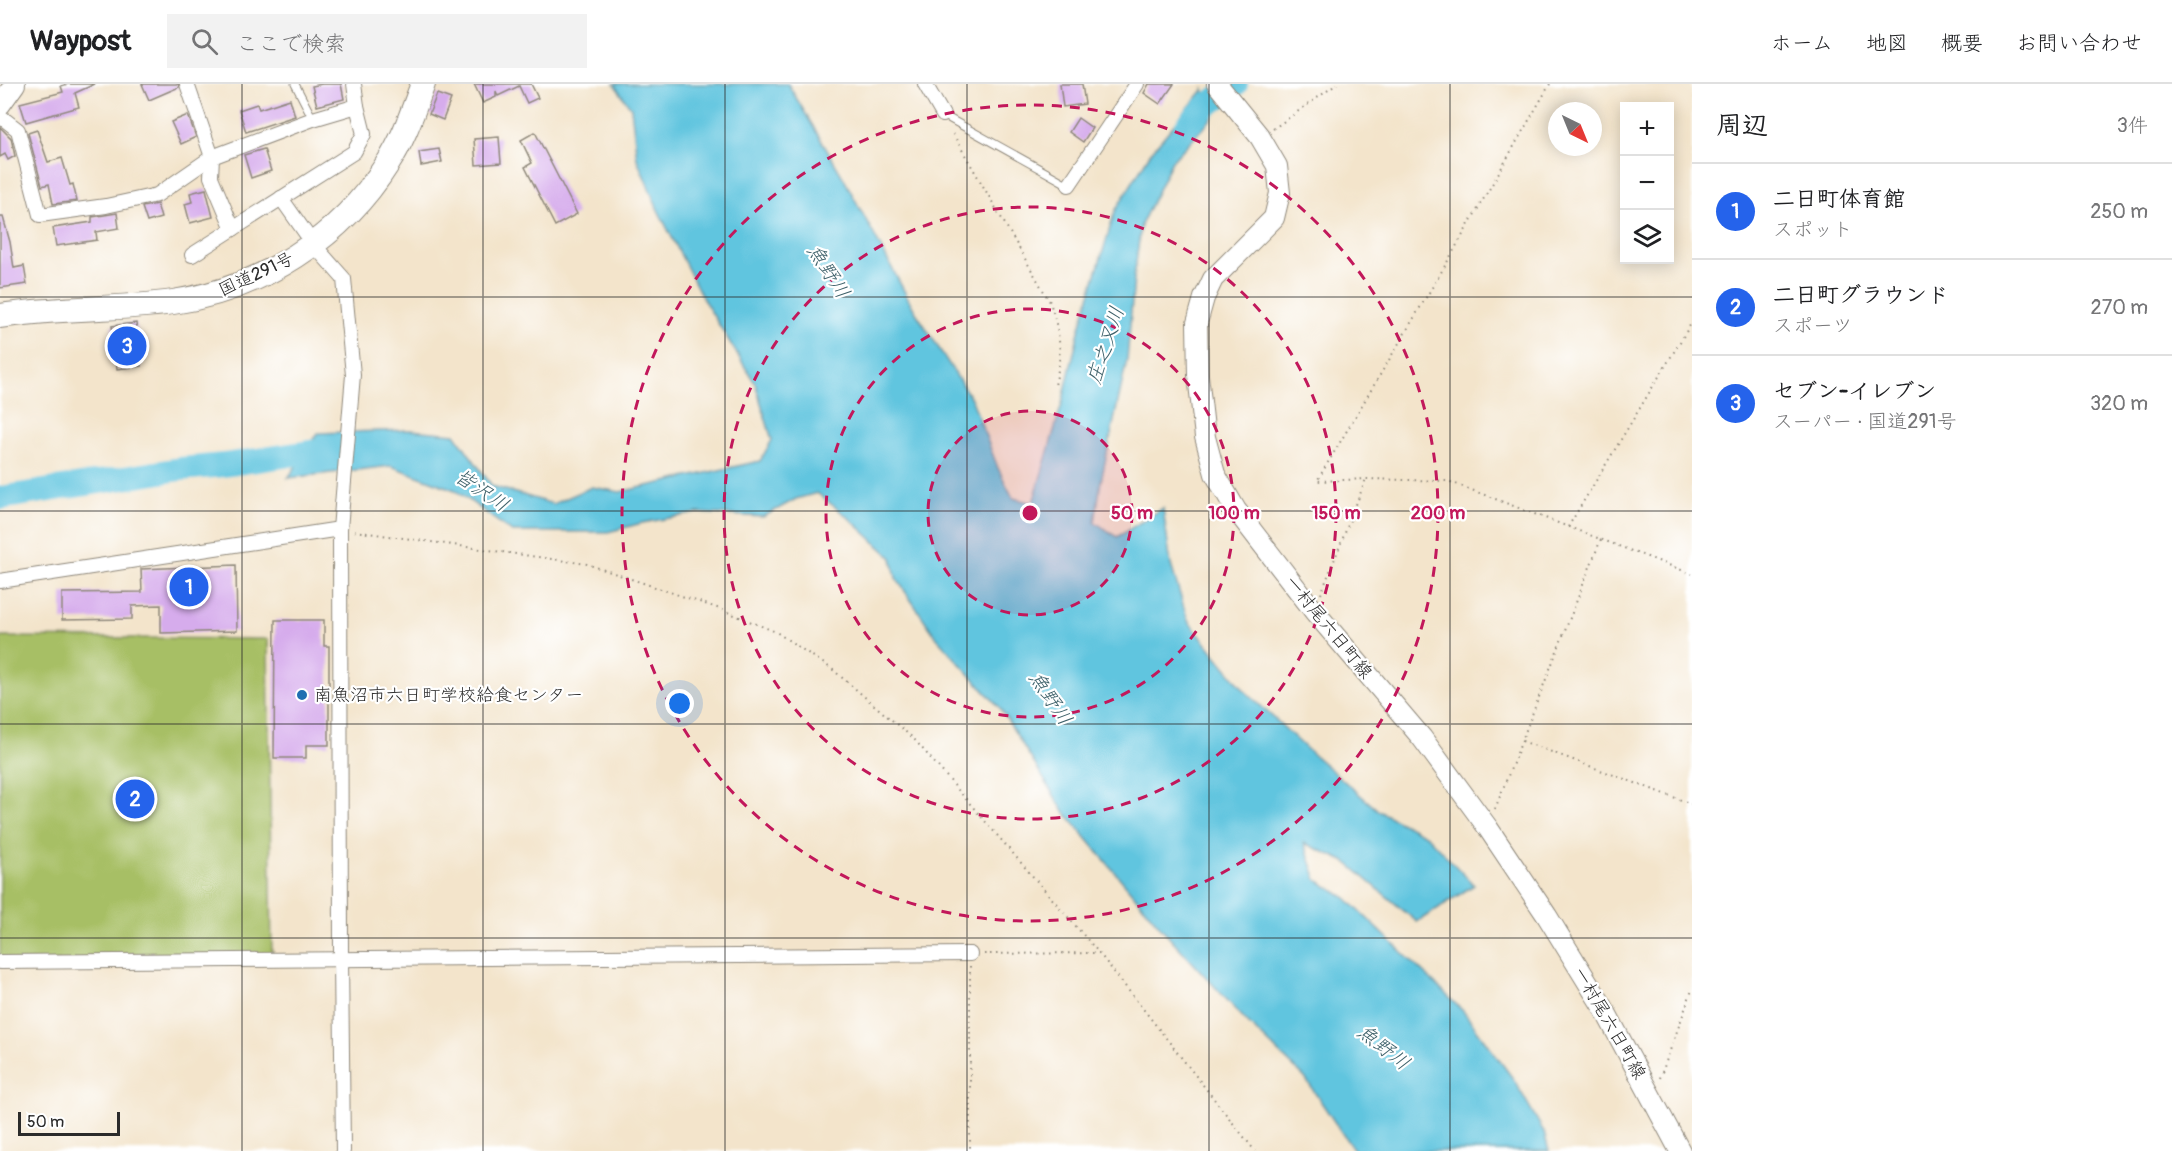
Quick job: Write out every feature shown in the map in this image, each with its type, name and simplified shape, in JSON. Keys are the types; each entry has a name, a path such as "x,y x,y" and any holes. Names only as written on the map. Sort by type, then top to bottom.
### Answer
{"highway":[{"name":"国道291号","path":"0,316 172,302 214,294 249,281 290,261 314,245 366,196 390,161 407,126 423,84"}],"main road":[{"path":"0,105 15,84"},
{"name":"一村尾六日町線","path":"1217,84 1258,135 1277,166 1280,193 1274,219 1213,279 1204,298 1197,323 1198,375 1205,437 1215,474 1236,510 1314,611 1422,738 1488,828 1547,916 1603,1007 1680,1151"}],"street":[{"path":"187,84 212,157 211,177 232,229"},
{"path":"192,255 354,152 364,134 354,84"},
{"path":"925,84 943,116"},
{"path":"1069,185 1137,84"},
{"path":"0,116 18,130 40,215 106,206 157,195 212,157 313,119 357,106"},
{"path":"281,198 314,245 344,279 353,375 340,529 343,1151"},
{"path":"0,581 340,529"},
{"path":"0,962 970,954"}],"lane":[{"path":"296,84 313,119"},
{"path":"943,116 1069,185"}],"path":[{"path":"1258,135 1337,84"},
{"path":"1551,84 1317,481 1366,479 1448,481 1692,574"},
{"path":"943,116 1050,302 1059,333 1060,361 1055,385"},
{"path":"1568,526 1692,322"},
{"path":"1314,611 1366,479"},
{"path":"340,529 587,564 720,609 776,632 832,669 914,740 1099,953 1254,1151"},
{"path":"1488,828 1602,539"},
{"path":"1522,741 1692,804"},
{"path":"970,1151 970,954 1099,953"},
{"path":"1653,1098 1692,990"}],"green space":[{"path":"0,637 268,639 272,959 0,962"}],"water":[{"name":"魚野川","path":"614,84 788,84 843,177 915,311 972,400 998,468 1013,498 1033,503 1063,400 1079,331 1115,211 1151,152 1204,89 1212,118 1172,161 1141,225 1127,360 1101,481 1095,522 1117,537 1163,508 1171,565 1188,621 1245,691 1309,751 1379,811 1427,836 1474,885 1417,922 1346,862 1304,843 1317,880 1346,898 1463,1011 1514,1080 1544,1132 1549,1151 1354,1151 1305,1078 1250,1025 1163,930 1063,810 1000,708 936,637 896,578 892,558 849,518 817,493 796,499 763,517 698,513 608,532 512,532 455,490 391,466 288,478 318,433 410,430 455,434 492,486 553,504 592,487 620,492 760,461 772,440 755,383 703,299 658,210 637,159 631,108"}],"building":[{"path":"95,84 75,93 79,107 26,122 20,103 63,92 61,86"},
{"path":"142,84 178,84 179,87 149,100"},
{"path":"341,84 344,99 317,106 312,86"},
{"path":"474,84 531,84 538,98 527,103 519,86 498,96 496,91 496,97 483,103"},
{"path":"1060,84 1082,84 1085,104 1063,107"},
{"path":"1149,84 1174,84 1160,104 1144,93"},
{"path":"437,94 451,99 443,120 429,114"},
{"path":"290,99 295,116 246,132 239,110 257,104 259,109"},
{"path":"188,115 196,137 181,144 171,122"},
{"path":"1078,118 1092,128 1083,142 1069,132"},
{"path":"0,127 11,138 15,156 8,160 5,154 0,157"},
{"path":"37,130 48,162 62,158 70,185 73,184 77,201 53,204 49,184 42,186 28,133"},
{"path":"535,132 577,214 555,226 525,167 532,163 521,140"},
{"path":"499,137 501,163 476,165 474,139"},
{"path":"264,149 271,171 251,178 244,155"},
{"path":"439,149 442,162 421,166 419,152"},
{"path":"206,189 213,217 190,223 185,204 192,202 190,193"},
{"path":"157,204 161,218 147,222 142,207"},
{"path":"117,213 119,228 96,232 97,240 56,246 53,228 92,222 92,217"},
{"path":"0,217 3,217 10,242 14,268 24,266 27,284 0,288"},
{"path":"136,323 141,366 117,369 112,326"},
{"path":"236,565 237,631 161,633 161,605 132,606 132,619 62,620 62,593 142,592 141,569"},
{"name":"南魚沼市六日町学校給食センター","path":"275,620 324,620 324,646 329,646 329,745 306,745 306,758 274,758"}],"waterway":[{"name":"庄之又川","path":"1186,127 1203,109 1236,84"},
{"name":"皆沢川","path":"0,498 180,469 224,465 336,448"}],"place":[{"name":"セブン-イレブン","path":"127,346"},
{"name":"二日町体育館","path":"189,587"},
{"name":"南魚沼市六日町学校給食センター","path":"302,695"},
{"name":"二日町グラウンド","path":"135,799"}]}
